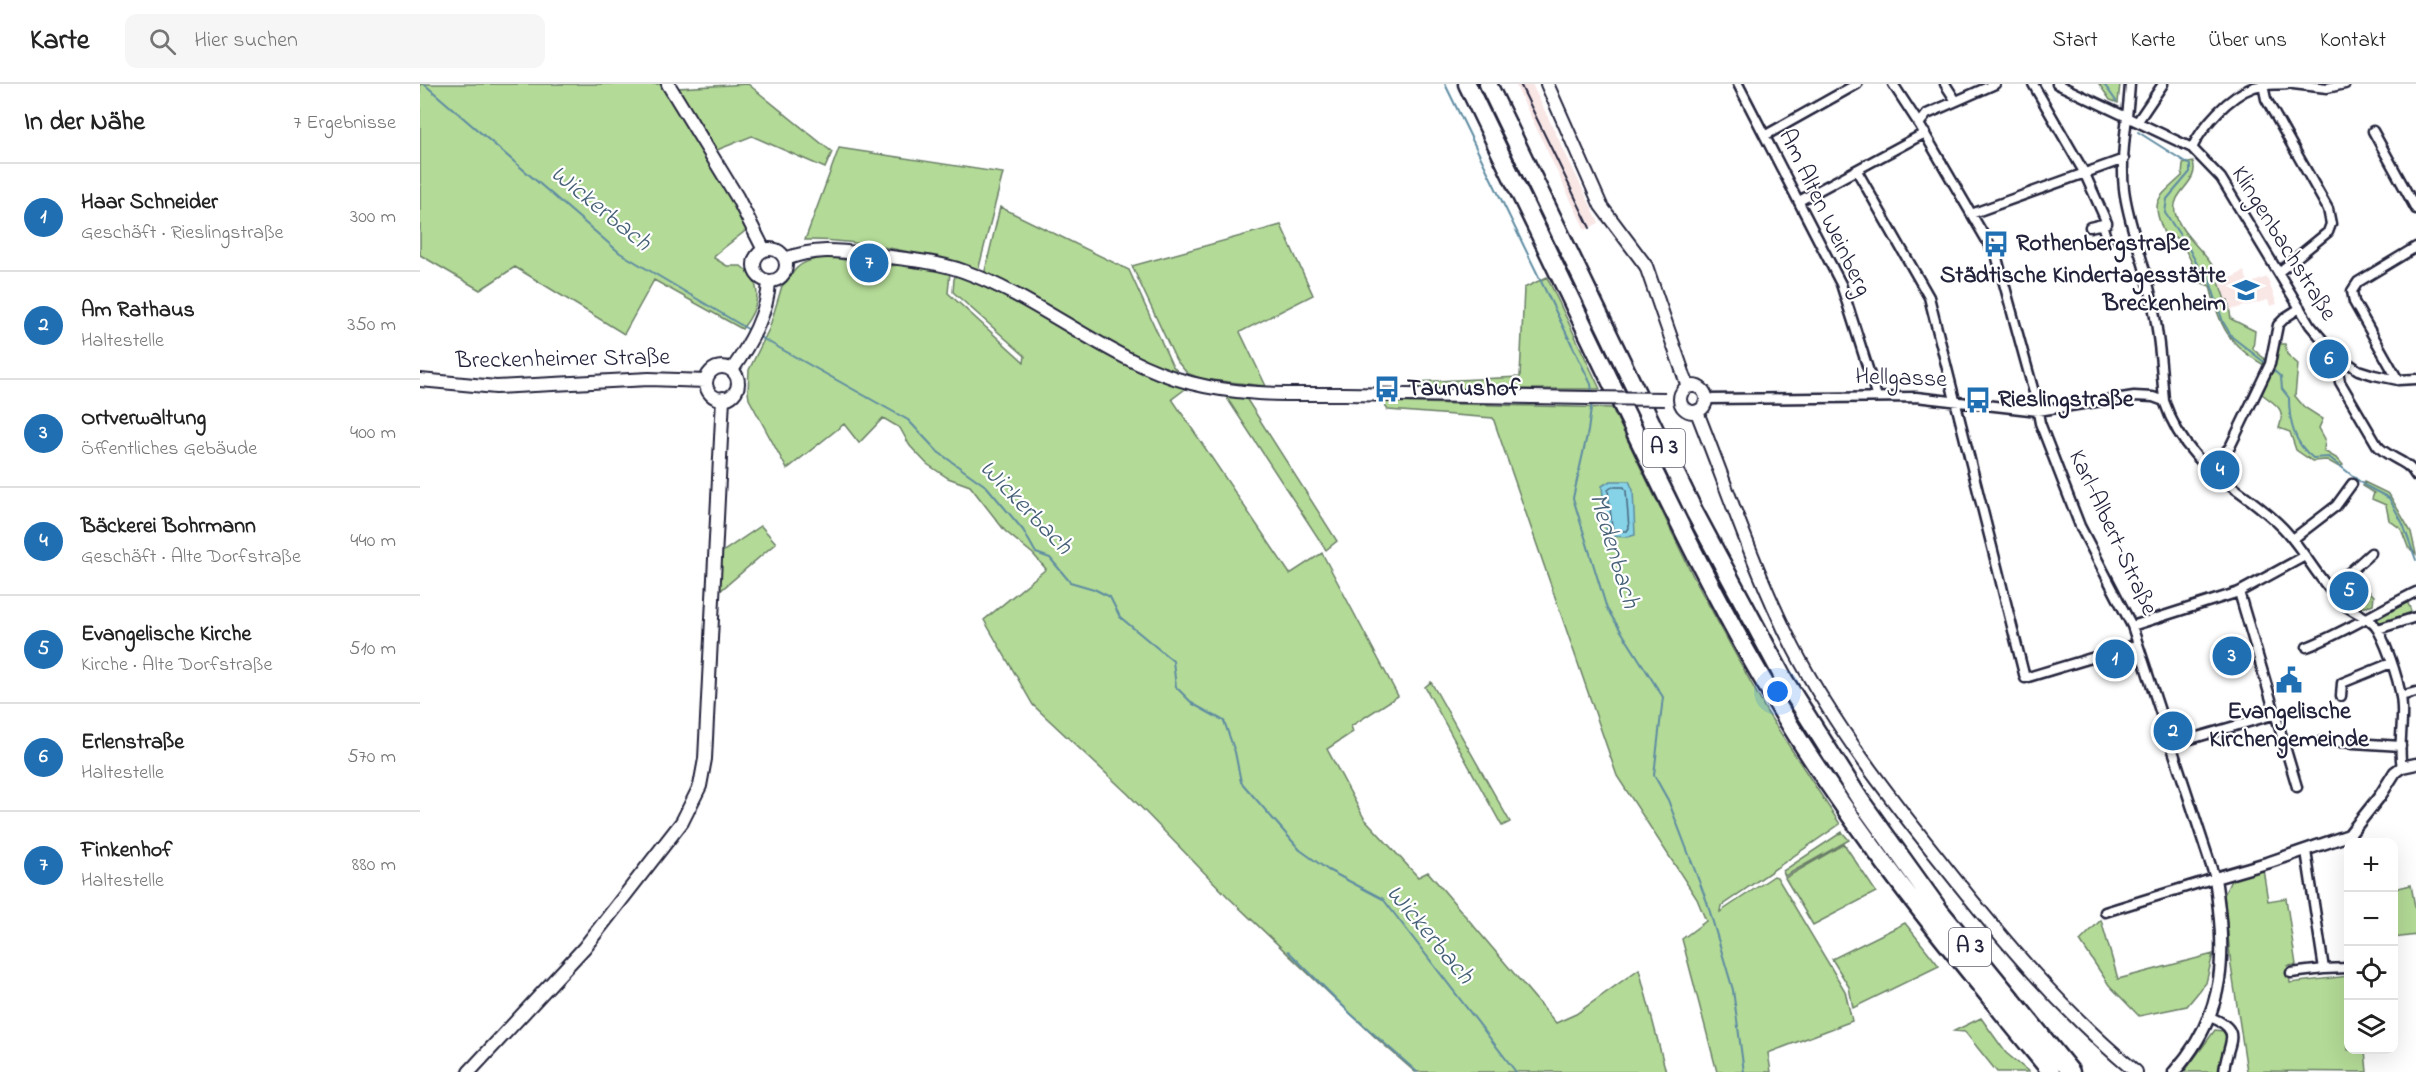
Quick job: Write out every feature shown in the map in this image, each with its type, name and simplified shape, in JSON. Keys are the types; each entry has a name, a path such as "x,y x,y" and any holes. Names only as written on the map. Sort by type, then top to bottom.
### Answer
{"highway":[{"name":"A 3","path":"1467,84 1709,581 1770,692 1845,808 1866,824 2071,1072"},
{"name":"A 3","path":"1488,84 1726,574 1785,681 1861,801 1866,824 1927,921 2051,1072"}],"main road":[{"path":"668,84 737,197 764,249"},
{"path":"1547,84 1601,206 1646,266 1688,387"},
{"path":"764,249 774,249 785,259 783,274 774,280 760,277 754,269 755,259 764,249"},
{"path":"785,259 805,252 831,249 956,269 996,286 1149,369 1190,383 1216,388 1269,394 1679,399"},
{"path":"732,370 751,340 767,298 769,280"},
{"path":"723,367 732,370 738,380 737,387 730,396 723,398 711,394 706,381 713,369 723,367"},
{"name":"Breckenheimer Straße","path":"420,380 496,387 650,379 706,381"},
{"path":"1688,387 1698,387 1704,392 1706,399 1704,407 1697,412 1686,411 1679,399 1688,387"},
{"path":"469,1072 584,948 682,822 698,793 705,759 723,398"},
{"path":"1697,412 1756,561 1793,646 1848,741 1896,805 2018,957 2078,1022 2136,1072"}],"street":[{"name":"Am Alten Weinberg","path":"1738,84 1841,284 1877,397"},
{"path":"1766,135 1857,84"},
{"name":"Karl-Albert-Straße","path":"1893,84 1992,247 2001,271 2040,423 2080,526 2132,626 2215,878"},
{"path":"1945,84 1956,101"},
{"path":"1919,124 1927,114 1995,84"},
{"path":"2033,84 2084,172 2107,223 2090,228"},
{"name":"Klingenbachstraße","path":"2057,84 2192,148 2221,178 2300,308 2320,338 2340,359 2374,375 2398,380 2416,380"},
{"path":"2130,84 2124,189 2134,237 2149,284 2158,325 2164,401 2179,434 2192,453 2209,470 2270,516 2293,539 2342,603 2366,618 2378,629 2401,696 2402,767"},
{"path":"2138,121 2163,84"},
{"path":"2192,148 2197,137 2219,112 2247,90 2268,85 2287,84"},
{"path":"2293,84 2327,88 2345,84"},
{"path":"2268,85 2266,99 2328,209 2331,224 2328,232 2278,272"},
{"path":"2373,131 2416,209"},
{"path":"1799,201 1924,133"},
{"path":"1971,214 2124,159"},
{"path":"1857,171 1929,297 2025,678 2138,644"},
{"path":"2102,224 2107,241"},
{"path":"2398,380 2354,302 2352,291 2358,282 2416,247"},
{"path":"2209,470 2230,447 2269,366 2278,325 2286,316 2300,308"},
{"path":"2340,359 2338,371 2340,382 2377,445 2384,452 2410,466 2416,476"},
{"name":"Hellgasse","path":"1706,399 1877,397 1955,400 2038,411 2134,396 2153,397 2164,401"},
{"path":"2293,539 2336,506 2352,484"},
{"path":"2331,589 2372,553"},
{"path":"2132,626 2239,592 2305,556"},
{"path":"2239,592 2297,787"},
{"path":"2307,647 2338,634 2416,592"},
{"path":"2378,629 2416,617"},
{"path":"2341,696 2342,683 2391,663"},
{"path":"2401,696 2416,692"},
{"path":"2170,745 2276,714"},
{"path":"2322,741 2401,746"},
{"path":"2105,912 2306,850 2352,832 2395,772 2402,767 2416,764"},
{"path":"2306,850 2324,969"},
{"path":"2174,1072 2193,1050 2210,1017 2218,990 2222,960 2215,878"},
{"path":"2291,973 2344,968"},
{"path":"2210,1017 2228,1026 2232,1033 2224,1072"}],"shaded area":[{"path":"1515,84 1532,84 1599,223 1585,230"},
{"name":"Städtische Kindertagesstätte Breckenheim","path":"2244,271 2249,284 2267,277 2277,304 2270,306 2268,300 2230,310 2220,284"}],"green space":[{"path":"420,84 666,84 749,228 714,258 727,266 741,266 754,281 757,297 748,321 742,329 654,280 624,334 515,267 480,290 420,255"},
{"path":"748,84 832,152 825,168 752,136 717,150 678,88"},
{"path":"2099,84 2120,84 2118,103 2110,100"},
{"path":"839,148 1003,173 978,271 893,249 848,242 805,240"},
{"path":"2193,162 2193,176 2177,198 2175,205 2177,219 2212,265 2225,300 2228,300 2231,319 2255,331 2253,349 2266,360 2264,365 2242,350 2227,333 2217,312 2210,286 2199,282 2183,247 2175,237 2166,239 2161,226 2157,209 2160,198 2182,176 2183,164"},
{"path":"1000,207 1129,270 1172,365 1182,377 1129,353 984,275"},
{"path":"1281,225 1313,295 1240,332 1266,386 1202,379 1187,373 1176,360 1132,266"},
{"path":"832,257 877,268 904,264 950,272 948,293 1024,362 1025,356 953,292 957,273 1188,387 1172,399 1290,574 1322,553 1398,696 1351,726 1353,732 1327,749 1364,818 1418,877 1428,872 1556,1023 1576,1014 1639,969 1666,1072 1415,1072 1229,898 1128,794 1033,705 984,620 1046,569 1033,554 1005,531 970,486 948,478 927,464 910,446 900,428 883,418 859,443 844,424 787,469 749,399 749,370 769,329 782,286 802,264"},
{"path":"1547,277 1600,389 1411,389 1415,382 1520,377 1524,288"},
{"path":"2279,344 2285,344 2287,354 2298,364 2295,396 2304,407 2323,419 2319,428 2325,439 2324,451 2338,459 2343,465 2339,467 2327,460 2312,461 2296,450 2290,432 2279,428 2281,412 2279,408 2262,394 2277,359"},
{"path":"1223,392 1244,395 1337,541 1326,550"},
{"path":"1382,402 1612,408 1693,576 1767,712 1840,824 1721,906 1720,912 1774,876 1777,877 1845,991 1852,1021 1768,1053 1771,1072 1717,1072 1682,939 1706,921 1697,899 1617,776 1493,418 1388,410"},
{"path":"2364,482 2389,494 2411,532 2416,554 2408,547 2401,529 2389,520 2386,505 2372,499 2374,493 2362,486"},
{"path":"761,526 776,543 720,591 721,553"},
{"path":"2363,585 2374,596 2373,604 2359,608 2347,602"},
{"path":"2407,601 2412,613 2379,625 2374,619 2376,615"},
{"path":"1431,682 1510,822 1502,826 1425,687"},
{"path":"1842,832 1849,840 1785,876 1783,871"},
{"path":"1844,844 1876,892 1813,925 1785,878"},
{"path":"2263,869 2268,901 2286,898 2296,965 2288,966 2290,983 2344,976 2344,1054 2365,1054 2367,1072 2247,1071 2231,966 2224,895 2232,878"},
{"path":"2411,885 2416,912 2416,935 2398,937 2398,888"},
{"path":"2101,920 2118,979 2213,954 2206,983 2187,1006 2139,1016 2109,985 2080,941"},
{"path":"1905,923 1939,966 1853,1008 1849,987 1832,959"},
{"path":"1981,1018 2006,1053 2029,1072 1997,1072 1965,1032 1954,1031"},
{"path":"2215,1030 2223,1031 2227,1039 2221,1072 2184,1072"}],"water":[{"path":"1610,481 1629,481 1633,490 1635,535 1610,536 1606,529 1602,486"}],"waterway":[{"name":"Wickerbach","path":"424,84 620,253 751,331"},
{"name":"Medenbach","path":"1445,84 1591,384 1592,392"},
{"path":"2104,84 2116,101"},
{"path":"2138,132 2190,165 2190,172 2167,199 2165,213 2198,266 2208,275 2223,322 2232,337 2268,365"},
{"name":"Wickerbach","path":"758,336 908,420 938,452 987,487 1023,530 1036,553 1050,558 1070,582 1094,589 1110,597 1120,617 1173,661 1176,687 1193,704 1224,721 1235,752 1241,782 1300,850 1328,870 1383,899 1516,1072"},
{"path":"2272,369 2281,377 2282,389 2289,398 2290,415 2301,446 2313,458 2329,457 2364,485 2389,498 2403,524 2416,560"},
{"name":"Medenbach","path":"1592,401 1588,431 1573,498 1607,609 1663,697 1654,775 1668,800 1707,902 1733,990 1744,1072"},
{"path":"1288,951 1351,1014 1417,1072"}],"railway":[{"path":"1520,84 1590,228"}],"place":[{"name":"Rothenbergstraße","path":"1996,244"},
{"name":"Finkenhof","path":"869,263"},
{"name":"Städtische Kindertagesstätte Breckenheim","path":"2246,290"},
{"name":"Erlenstraße","path":"2329,359"},
{"name":"Taunushof","path":"1387,389"},
{"name":"Rieslingstraße","path":"1978,400"},
{"name":"Bäckerei Bohrmann","path":"2220,470"},
{"name":"Evangelische Kirche","path":"2349,591"},
{"name":"Ortverwaltung","path":"2232,656"},
{"name":"Haar Schneider","path":"2115,659"},
{"name":"Evangelische Kirchengemeinde","path":"2289,680"},
{"name":"Am Rathaus","path":"2173,731"}]}
